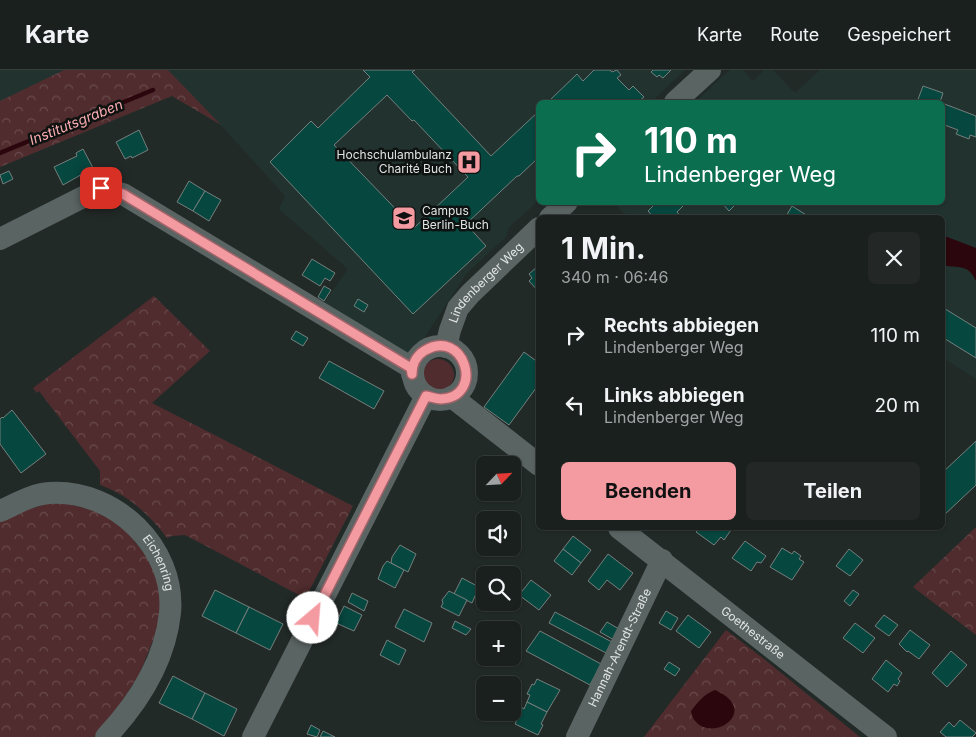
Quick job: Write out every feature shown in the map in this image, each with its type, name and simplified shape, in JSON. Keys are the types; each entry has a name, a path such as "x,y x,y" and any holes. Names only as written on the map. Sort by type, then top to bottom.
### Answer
{"street":[{"path":"677,100 710,70"},
{"path":"0,239 101,188 123,194 411,368 412,374 415,384 426,396 440,399 452,397 464,385 467,374 466,367 459,353 446,347 429,348 423,351 415,360 412,374"},
{"path":"553,215 564,205"},
{"name":"Lindenberger Weg","path":"446,347 458,308 470,294 536,231"},
{"path":"252,737 426,396"},
{"path":"452,397 536,463"},
{"name":"Eichenring","path":"0,510 34,496 50,493 70,494 90,499 109,506 128,518 144,534 163,568 169,588 170,613 164,645 149,678 133,703 106,737"},
{"name":"Goethestraße","path":"622,530 886,737"},
{"name":"Hannah-Arendt-Straße","path":"577,737 662,560"}],"shaded area":[{"name":"Campus Berlin-Buch","path":"0,70 685,70 653,100 536,100 536,203 509,227 506,237 467,273 412,356 323,304 348,269 279,209 285,196 221,125 172,96 0,167"},
{"path":"730,70 743,70 753,81 764,70 773,70 795,93 820,70 976,70 976,379 945,359 945,215 625,215 616,205 945,205 945,100 697,100"},
{"path":"945,236 976,248 976,281 970,271 945,265"},
{"path":"715,690 727,697 733,705 732,719 718,728 701,726 693,718 691,711 704,696"}],"green space":[{"path":"64,70 168,70 221,125 172,96 0,167 0,101"},
{"path":"154,296 210,351 152,403 353,506 304,601 298,597 299,595 185,535 167,538 137,506 120,494 100,485 100,471 39,391 37,393 33,388"},
{"path":"438,359 449,364 454,375 449,386 438,391 427,386 422,375 427,364"},
{"path":"56,501 100,512 123,527 152,563 161,593 162,618 139,675 109,721 94,737 0,737 0,518"},
{"path":"976,527 976,635 913,587"},
{"path":"726,630 764,659 860,737 644,737"}],"building":[{"name":"Campus Berlin-Buch","path":"363,70 415,70 412,72 491,156 536,114 536,160 466,224 486,246 413,314 270,162 311,121 318,128 370,77","holes":["387,95 412,121 414,120 468,177 414,228 334,145"]},
{"path":"594,70 610,70 612,72 617,70 621,75 617,78 629,90 633,86 644,97 640,100 550,100 577,74 583,81"},
{"path":"653,70 671,70 663,78 659,75 657,77 651,72"},
{"path":"923,86 943,93 941,100 918,100"},
{"path":"945,104 976,116 976,137 970,135 969,139 956,134 958,130 945,125"},
{"path":"139,130 148,150 132,158 131,156 125,159 116,142"},
{"path":"83,149 93,168 63,185 54,167 77,156 76,153"},
{"path":"9,171 13,179 3,184 0,175"},
{"path":"189,181 205,191 193,211 177,202"},
{"path":"205,191 221,200 209,221 193,211"},
{"path":"654,205 684,205 677,212 680,215 651,215 648,211"},
{"path":"724,205 735,205 729,211"},
{"path":"792,206 806,215 787,215"},
{"path":"312,259 335,273 330,281 325,278 320,286 302,275"},
{"path":"536,268 536,289 529,281 532,278 529,274"},
{"path":"324,286 331,290 324,301 318,297"},
{"path":"358,299 368,305 364,312 354,306"},
{"path":"945,309 976,328 976,358 945,339"},
{"path":"296,331 308,338 303,346 291,339"},
{"path":"524,352 536,361 536,388 509,425 484,407"},
{"path":"329,361 384,391 374,409 319,378"},
{"path":"12,410 46,454 21,473 0,444 0,419"},
{"path":"976,441 976,485 945,514 945,470"},
{"path":"698,530 731,530 724,540 721,537 714,545 696,532"},
{"path":"573,536 591,550 581,563 563,549"},
{"path":"745,541 766,556 761,563 757,562 751,571 732,558"},
{"path":"400,545 416,554 408,572 391,563 392,557"},
{"path":"782,548 792,554 794,551 801,556 799,559 804,562 792,580 770,567"},
{"path":"563,549 581,563 572,575 554,561"},
{"path":"849,549 863,560 850,576 836,566"},
{"path":"608,554 633,573 620,590 607,580 599,590 588,581"},
{"path":"387,561 404,570 395,588 378,579"},
{"path":"462,578 476,585 476,594 472,603 454,594"},
{"path":"531,580 551,595 539,610 521,596 521,592"},
{"path":"215,590 249,607 236,633 202,616"},
{"path":"853,590 859,594 850,606 844,601"},
{"path":"449,591 467,600 459,616 441,607 442,600"},
{"path":"352,593 368,601 364,611 348,602"},
{"path":"344,606 362,615 354,631 336,623"},
{"path":"249,607 283,624 270,650 236,633"},
{"path":"404,609 432,623 424,642 395,627"},
{"path":"666,611 678,618 671,630 659,623"},
{"path":"555,612 612,642 606,653 549,623"},
{"path":"688,615 711,632 699,648 676,631"},
{"path":"884,615 898,625 889,636 875,626"},
{"path":"455,621 471,629 466,635 452,628"},
{"path":"607,622 619,629 614,640 600,632"},
{"path":"855,623 875,638 863,653 843,638"},
{"path":"910,630 930,645 919,659 907,652 899,644"},
{"path":"540,631 601,664 590,685 526,651"},
{"path":"387,640 406,650 399,665 380,655"},
{"path":"951,651 967,665 947,687 932,673"},
{"path":"886,660 902,673 898,679 900,681 897,686 894,684 888,692 872,679"},
{"path":"669,662 680,669 675,676 664,669"},
{"path":"173,676 205,693 192,719 159,703"},
{"path":"537,679 560,690 547,712 527,702 530,695 527,694"},
{"path":"205,693 237,709 224,736 192,719"},
{"path":"527,702 547,712 538,735 515,724 516,721 521,721 521,707 524,709"},
{"path":"960,720 976,733 972,737 946,737 940,732 949,722 954,727"},
{"path":"311,725 320,730 317,737 307,734"},
{"path":"323,731 335,737 320,737"}],"waterway":[{"name":"Institutsgraben","path":"0,153 153,90"}],"place":[{"name":"Hochschulambulanz Charité Buch","path":"469,162"},
{"name":"Campus Berlin-Buch","path":"404,218"}],"route":[{"path":"101,188 123,194 411,368 412,374 415,360 423,351 429,348 446,347 459,353 464,361 467,374 464,385 459,392 452,397 440,399 426,396 313,618"}]}
